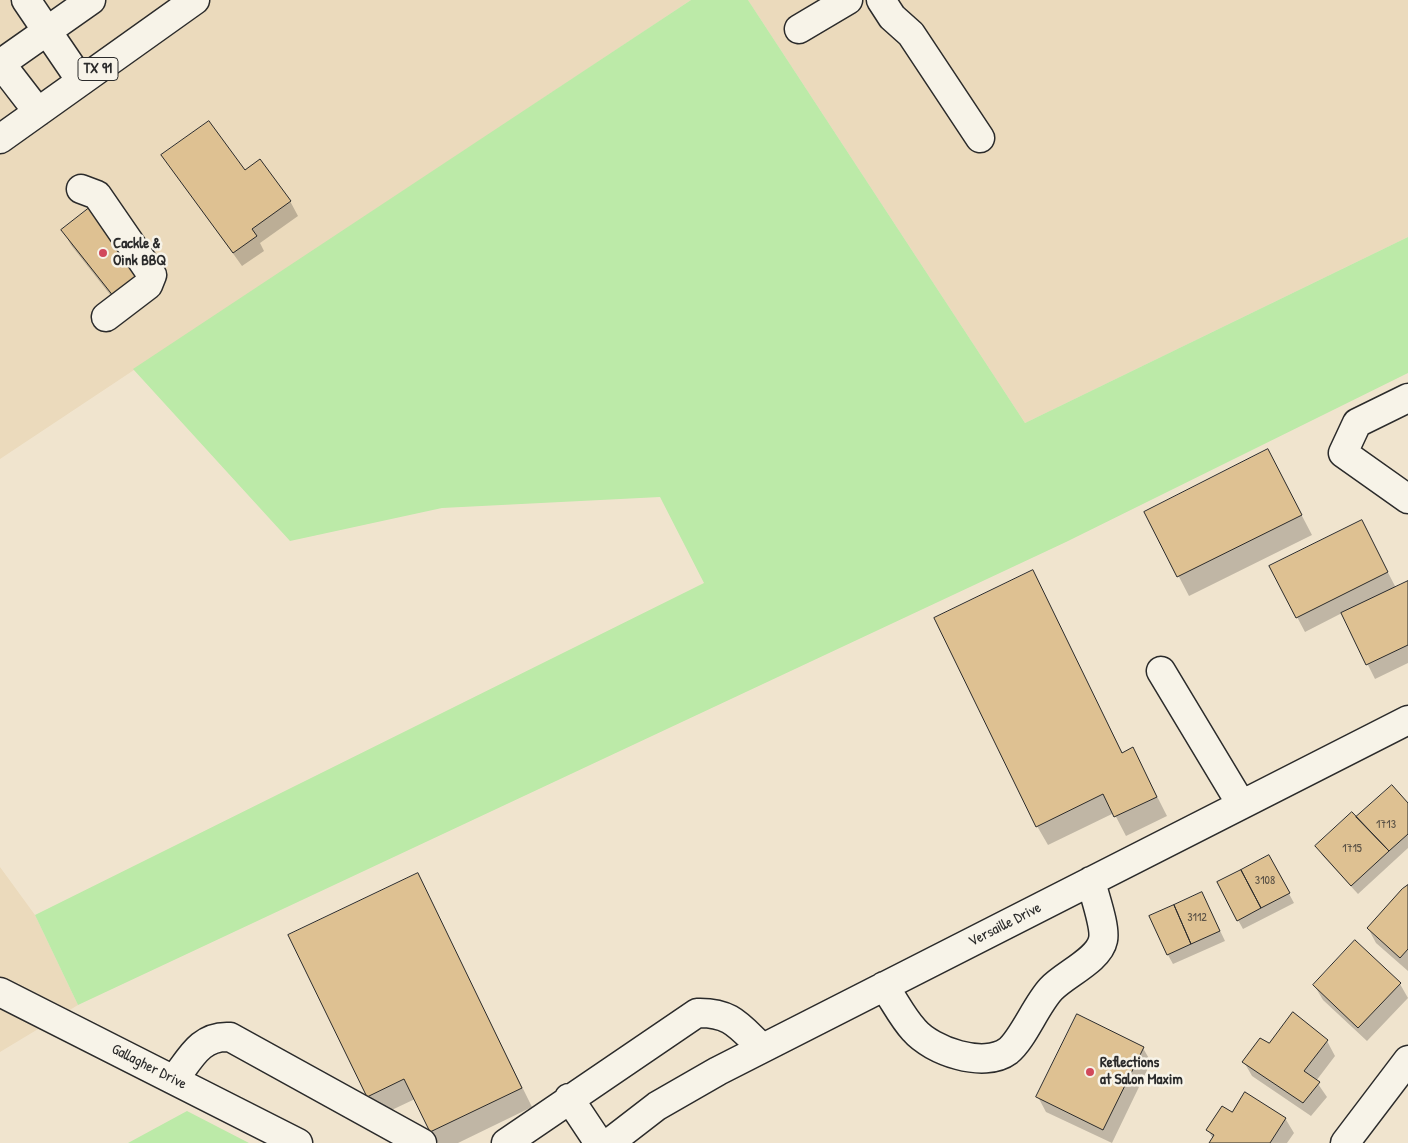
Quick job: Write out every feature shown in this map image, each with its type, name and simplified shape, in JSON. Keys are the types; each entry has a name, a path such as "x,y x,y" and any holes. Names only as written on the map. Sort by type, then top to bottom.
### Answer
{"street":[{"path":"26,0 81,81"},
{"path":"38,112 0,63 90,0"},
{"name":"TX 91","path":"0,139 196,0"},
{"path":"799,29 848,0"},
{"path":"881,0 892,16 910,34 980,138"},
{"path":"81,189 97,194 152,275 148,285 106,317"},
{"path":"1408,398 1357,423 1343,453 1408,499"},
{"path":"1162,671 1241,804"},
{"name":"Versaille Drive","path":"609,1143 657,1106 762,1048 1408,720"},
{"path":"884,986 914,1030 931,1044 966,1057 998,1056 1008,1051 1016,1043 1032,1014 1052,988 1070,972 1090,959 1099,949 1103,933 1091,880"},
{"name":"Gallagher Drive","path":"0,992 298,1143"},
{"path":"506,1143 697,1013 713,1013 732,1019 762,1048"},
{"path":"174,1080 200,1046 218,1036 230,1038 422,1143"},
{"path":"1345,1143 1408,1060"},
{"path":"570,1098 599,1143"}],"shaded area":[{"path":"0,0 691,0 0,459"},
{"path":"748,0 1408,0 1408,237 1025,423"},
{"path":"0,867 35,915 78,1005 0,1052"}],"green space":[{"path":"691,0 748,0 1025,423 1408,237 1408,373 1066,542 78,1005 35,915 704,583 660,497 442,508 290,541 133,369"},
{"path":"187,1111 249,1143 128,1143"}],"building":[{"path":"209,121 245,170 260,159 291,201 252,229 257,236 233,253 161,155"},
{"name":"Cackle & Oink BBQ","path":"93,205 142,275 114,297 61,230"},
{"path":"1268,449 1302,515 1177,577 1144,512"},
{"path":"1362,520 1388,572 1296,618 1269,566"},
{"path":"1033,570 1122,753 1133,747 1157,797 1114,817 1103,794 1036,827 934,618"},
{"path":"1408,581 1408,645 1366,665 1341,613"},
{"path":"1392,785 1408,803 1408,834 1389,851 1356,817"},
{"path":"1352,812 1389,851 1351,886 1315,846"},
{"path":"1269,855 1290,893 1261,908 1241,870"},
{"path":"1241,870 1261,908 1237,921 1217,882"},
{"path":"418,873 522,1088 430,1132 404,1079 367,1097 288,935"},
{"path":"1408,885 1408,949 1400,958 1367,928 1402,889"},
{"path":"1202,892 1220,931 1191,944 1174,905"},
{"path":"1174,905 1191,944 1167,955 1149,916"},
{"path":"1355,940 1401,983 1358,1028 1313,985"},
{"path":"1293,1012 1328,1040 1304,1071 1320,1082 1303,1103 1242,1062 1260,1038 1269,1043"},
{"name":"Reflections at Salon Maxim","path":"1077,1014 1144,1047 1103,1130 1036,1097"},
{"path":"1245,1092 1286,1118 1270,1143 1209,1143 1214,1135 1206,1130 1222,1106 1232,1112"}],"place":[{"name":"Cackle & Oink BBQ","path":"103,253"},
{"name":"Reflections at Salon Maxim","path":"1090,1072"}]}
